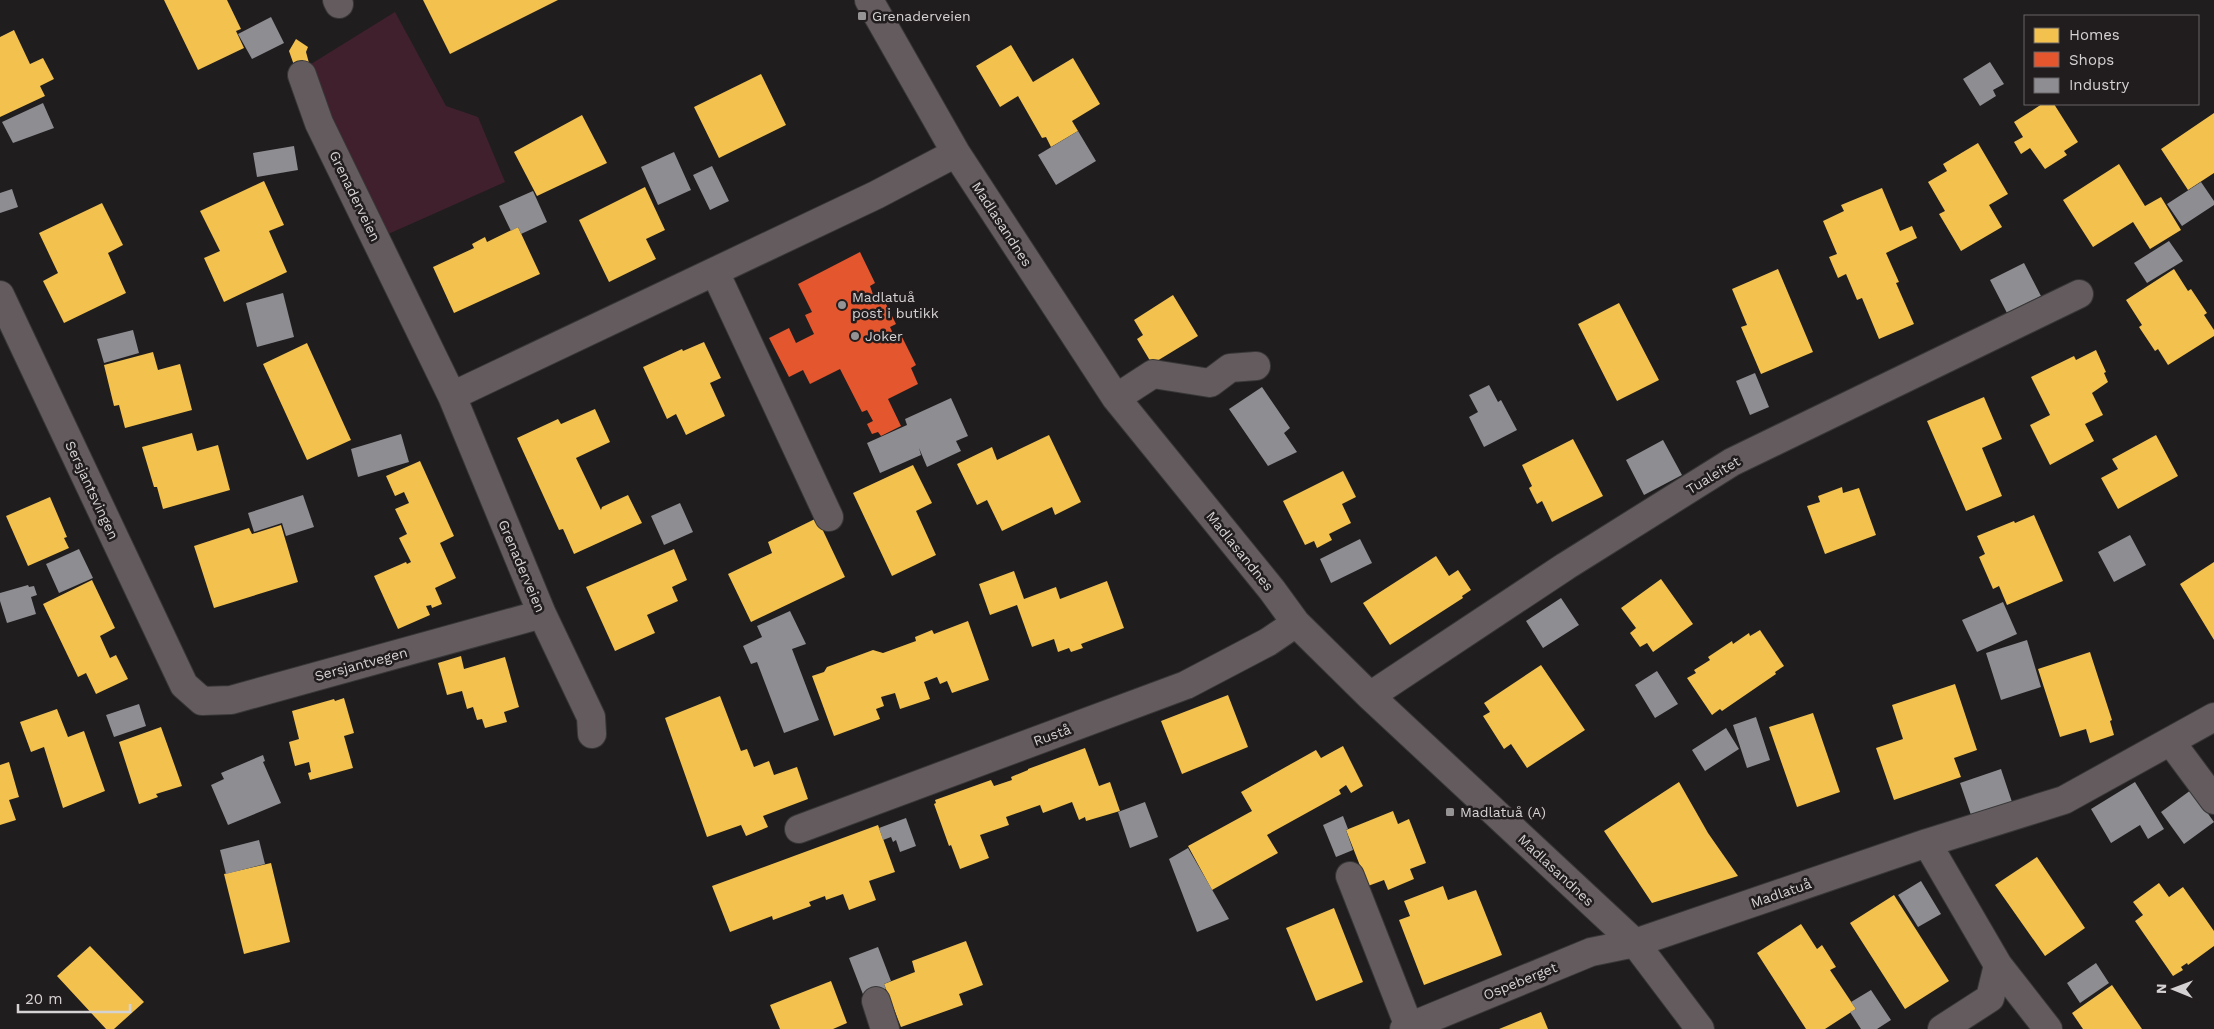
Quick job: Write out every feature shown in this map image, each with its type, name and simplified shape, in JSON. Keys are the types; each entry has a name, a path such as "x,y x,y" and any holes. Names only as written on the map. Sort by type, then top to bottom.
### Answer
{"street":[{"name":"Madlasandnes","path":"869,0 956,153 1116,398 1272,590 1296,623 1370,696 1635,943 1700,1029"},
{"name":"Grenaderveien","path":"302,75 316,116 452,396 542,614 591,717 592,734"},
{"path":"452,396 715,272 956,153"},
{"path":"715,272 829,517"},
{"name":"Tualeitet","path":"1370,696 1566,566 1732,462 2079,294"},
{"name":"Sersjantsvingen","path":"0,295 184,685"},
{"path":"1116,398 1153,374 1210,383 1230,368 1256,366"},
{"name":"Sersjantvegen","path":"184,685 202,701 231,700 542,614"},
{"name":"Rustå","path":"799,829 1186,685 1268,642 1296,623"},
{"name":"Madlatuå","path":"1635,943 1927,843 2064,800 2214,717"},
{"path":"2170,742 2214,800"},
{"path":"1927,843 1998,965 2048,1029"},
{"name":"Ospeberget","path":"1350,876 1407,1028 1591,952 1635,943"},
{"path":"1942,1029 1990,998 1998,965"},
{"path":"876,1001 885,1029"}],"shaded area":[{"path":"395,12 446,106 478,117 505,182 386,235 303,69"}],"building: Homes":[{"path":"164,0 227,0 241,29 236,31 244,48 198,70"},
{"path":"423,0 558,0 450,54"},
{"path":"14,30 30,64 43,58 54,79 40,86 45,96 0,117 0,37"},
{"path":"296,39 308,47 306,52 309,63 295,68 289,51"},
{"path":"1011,45 1033,82 1073,58 1100,104 1072,121 1078,131 1051,147 1046,137 1042,138 1018,96 1000,107 976,66"},
{"path":"761,74 786,125 719,158 694,107"},
{"path":"2040,105 2055,105 2078,142 2064,151 2067,155 2045,169 2030,148 2021,154 2014,142 2023,137 2014,122"},
{"path":"2214,113 2214,173 2188,190 2161,149"},
{"path":"582,115 607,163 537,196 514,152"},
{"path":"1978,143 2008,194 1989,205 2002,227 1961,251 1939,214 1945,211 1928,182 1947,171 1943,164"},
{"path":"2119,164 2145,206 2161,197 2181,230 2150,249 2133,222 2093,247 2063,200"},
{"path":"264,181 284,225 269,231 287,272 224,302 204,258 220,251 200,211"},
{"path":"645,187 665,230 646,239 656,259 609,282 579,220"},
{"path":"1882,188 1900,231 1912,226 1917,238 1886,253 1899,282 1896,283 1914,324 1879,339 1862,298 1857,300 1846,274 1838,278 1829,257 1837,254 1823,221 1844,211 1841,205"},
{"path":"102,203 123,245 108,253 126,293 64,323 43,281 58,273 39,233"},
{"path":"518,227 540,274 454,313 433,267 474,248 472,244 485,237 487,242"},
{"path":"1778,269 1813,352 1761,374 1741,327 1747,325 1732,289"},
{"path":"2174,269 2188,291 2191,289 2207,313 2204,315 2214,330 2214,336 2168,365 2158,349 2155,351 2139,327 2142,325 2126,300"},
{"path":"1173,295 1198,336 1152,364 1137,339 1143,335 1134,320"},
{"path":"1619,303 1659,380 1617,401 1578,324"},
{"path":"704,342 721,378 710,383 725,416 686,435 676,414 667,419 643,367 682,349 683,351"},
{"path":"307,343 351,440 307,460 263,364"},
{"path":"2096,350 2106,372 2104,373 2108,382 2092,393 2103,415 2085,424 2094,441 2050,465 2030,425 2050,415 2031,377 2074,356 2076,360"},
{"path":"153,352 158,370 180,364 192,410 125,428 119,405 114,406 104,365"},
{"path":"1984,397 2002,439 1982,448 2002,496 1966,511 1927,421"},
{"path":"595,409 610,442 576,458 601,510 602,507 628,495 642,523 574,554 563,529 559,530 517,438 558,419 561,424"},
{"path":"192,433 197,451 218,445 230,490 163,509 142,447"},
{"path":"1049,435 1081,502 1055,515 1052,507 1002,531 987,500 977,505 957,464 992,447 997,460"},
{"path":"2156,435 2178,476 2118,509 2101,478 2118,469 2112,459"},
{"path":"1573,439 1603,496 1552,522 1542,501 1537,504 1529,488 1532,486 1522,465"},
{"path":"420,461 454,536 440,543 456,578 435,588 442,604 432,608 431,605 426,606 430,615 398,629 374,576 406,562 407,564 411,562 399,538 407,534 395,509 409,503 404,492 395,496 386,476"},
{"path":"913,465 932,503 916,511 936,555 892,576 853,493"},
{"path":"1343,471 1356,497 1342,504 1351,523 1329,534 1332,540 1317,548 1314,541 1305,545 1283,501"},
{"path":"1842,487 1843,493 1859,488 1876,535 1825,554 1807,506 1820,502 1818,496"},
{"path":"50,497 67,537 64,538 69,548 28,566 6,516"},
{"path":"2034,515 2063,581 2007,605 1999,586 1993,589 1979,557 1985,554 1977,536"},
{"path":"817,518 845,577 751,622 728,574 772,553 768,542"},
{"path":"281,525 298,582 214,608 194,546 249,528 252,534"},
{"path":"674,549 687,580 672,587 678,601 647,615 655,633 615,651 586,587"},
{"path":"1436,556 1449,576 1458,570 1471,590 1462,596 1463,598 1390,645 1363,603"},
{"path":"2214,562 2214,640 2180,584"},
{"path":"1014,571 1024,599 1056,587 1060,599 1107,581 1124,628 1081,644 1083,648 1071,652 1069,648 1058,652 1054,639 1032,647 1017,605 990,615 979,584"},
{"path":"1661,579 1693,624 1653,652 1647,643 1640,647 1630,633 1636,628 1621,608"},
{"path":"92,580 115,628 100,636 110,658 116,655 128,679 96,694 86,673 78,677 43,604"},
{"path":"968,621 989,680 952,693 947,681 940,684 937,677 924,682 930,699 900,709 895,693 881,697 884,706 876,709 880,719 834,736 812,676 824,672 827,667 873,650 883,653 916,641 915,637 932,630 934,634"},
{"path":"1760,630 1784,666 1775,672 1776,674 1722,711 1720,709 1712,715 1687,678 1696,673 1694,670 1710,660 1708,657 1732,641 1733,644 1749,633 1750,636"},
{"path":"2090,652 2112,720 2110,721 2114,735 2090,743 2086,729 2060,737 2038,669"},
{"path":"461,656 464,669 505,657 519,707 504,712 507,722 485,728 482,719 477,720 473,707 467,709 462,691 447,695 438,663"},
{"path":"1541,665 1585,730 1527,768 1511,744 1504,749 1483,716 1490,712 1484,703"},
{"path":"1955,684 1977,750 1954,758 1961,777 1894,800 1876,748 1903,739 1892,705"},
{"path":"1228,695 1248,747 1182,774 1161,721"},
{"path":"720,696 741,751 747,749 754,767 769,761 774,775 797,767 808,799 763,816 768,827 746,836 741,825 707,837 665,718"},
{"path":"344,698 354,733 344,736 353,768 310,780 308,773 311,772 309,762 295,766 289,742 299,739 292,711"},
{"path":"57,709 68,737 84,731 105,791 63,808 44,747 31,752 20,722"},
{"path":"1813,713 1840,792 1797,807 1769,727"},
{"path":"161,727 182,786 156,794 158,797 139,804 119,742"},
{"path":"1343,746 1363,786 1351,793 1346,785 1339,790 1341,794 1267,835 1278,853 1212,890 1188,846 1252,811 1241,792 1316,750 1321,758"},
{"path":"1085,748 1099,786 1110,782 1120,811 1086,821 1085,817 1079,820 1072,802 1043,813 1040,805 1006,817 1009,825 980,835 989,858 960,869 951,845 949,846 934,804 936,803 935,800 991,780 994,786 1012,780 1011,777 1028,769"},
{"path":"9,762 19,797 9,800 16,820 0,825 0,765"},
{"path":"1679,782 1708,833 1738,876 1652,903 1604,831"},
{"path":"1393,811 1398,824 1409,819 1426,863 1410,869 1414,879 1388,890 1384,880 1368,886 1346,830"},
{"path":"878,825 895,872 869,881 876,900 849,910 843,894 826,900 825,896 809,902 811,906 773,920 772,916 730,932 712,886"},
{"path":"2037,857 2085,928 2045,956 1995,885"},
{"path":"271,863 290,942 244,954 224,874"},
{"path":"2159,883 2169,897 2183,887 2214,931 2214,946 2188,965 2187,963 2181,967 2183,970 2173,976 2135,921 2143,915 2133,902"},
{"path":"1443,886 1448,900 1476,890 1502,955 1424,985 1399,920 1410,916 1404,901"},
{"path":"1894,895 1949,981 1905,1009 1850,923"},
{"path":"1334,908 1363,982 1316,1001 1286,928"},
{"path":"1801,924 1817,949 1822,945 1836,967 1830,970 1856,1009 1825,1029 1806,1029 1757,953"},
{"path":"966,941 983,985 959,994 963,1005 901,1027 884,984 915,972 912,961"},
{"path":"90,946 144,1002 114,1029 106,1029 57,976"},
{"path":"831,981 847,1023 833,1029 780,1029 770,1005"},
{"path":"2112,985 2142,1029 2083,1029 2072,1013"},
{"path":"1541,1012 1548,1029 1499,1029"}],"building: Shops":[{"path":"860,252 875,283 870,286 874,297 881,294 896,324 890,327 895,338 901,335 916,365 911,368 918,384 888,399 901,426 881,436 878,432 872,434 867,424 873,421 867,410 862,412 840,369 810,384 803,370 789,377 769,338 789,328 796,343 814,334 805,315 812,312 798,284"}],"building: Industry":[{"path":"271,17 284,43 252,59 238,34"},
{"path":"1990,62 2004,84 1993,90 1996,96 1980,106 1963,79"},
{"path":"43,103 54,128 13,143 2,122"},
{"path":"1078,131 1096,161 1056,185 1038,155"},
{"path":"294,146 298,170 257,177 253,153"},
{"path":"674,152 691,190 658,205 641,167"},
{"path":"712,166 729,201 710,210 693,175"},
{"path":"2201,182 2214,201 2214,205 2182,226 2167,204"},
{"path":"12,189 18,207 0,213 0,193"},
{"path":"533,191 547,222 521,234 518,227 511,231 499,206"},
{"path":"2169,241 2183,261 2147,283 2134,263"},
{"path":"2024,263 2041,296 2007,313 1990,280"},
{"path":"283,293 294,337 257,347 246,303"},
{"path":"133,330 139,353 104,363 97,339"},
{"path":"1755,373 1769,407 1750,415 1736,381"},
{"path":"1489,385 1498,402 1501,400 1517,430 1484,447 1469,417 1478,412 1469,395"},
{"path":"1262,387 1290,428 1284,433 1297,452 1268,466 1229,409"},
{"path":"951,398 968,436 956,441 961,451 927,467 919,448 921,455 880,473 867,443 907,425 905,419"},
{"path":"401,434 409,462 358,477 351,449"},
{"path":"1663,440 1682,475 1644,495 1626,460"},
{"path":"303,495 314,527 286,536 282,523 254,532 248,513"},
{"path":"680,503 693,532 664,545 651,516"},
{"path":"2130,535 2146,565 2114,582 2098,552"},
{"path":"1360,539 1372,563 1331,583 1320,559"},
{"path":"79,549 93,578 59,593 46,564"},
{"path":"28,585 29,587 34,586 37,595 31,597 36,614 7,623 0,601 0,593"},
{"path":"1561,598 1579,625 1543,648 1526,621"},
{"path":"2003,602 2017,634 1977,652 1962,620"},
{"path":"790,611 806,644 792,649 819,720 784,733 757,662 751,664 743,646 762,637 757,626"},
{"path":"2027,640 2041,687 2001,700 1986,653"},
{"path":"1657,671 1678,704 1655,718 1635,685"},
{"path":"139,704 146,726 114,737 106,715"},
{"path":"1756,717 1770,760 1747,768 1733,725"},
{"path":"1726,728 1739,749 1705,771 1692,750"},
{"path":"263,755 265,761 263,762 281,803 228,825 211,785 224,779 221,773"},
{"path":"2001,769 2012,802 1971,815 1960,783"},
{"path":"2135,782 2164,829 2148,839 2140,825 2111,843 2091,809"},
{"path":"2191,790 2214,822 2184,844 2161,812"},
{"path":"1145,802 1158,837 1130,848 1118,812"},
{"path":"1343,816 1353,850 1336,857 1323,825"},
{"path":"906,818 916,846 900,852 896,840 893,842 891,837 883,840 879,828"},
{"path":"259,840 265,864 226,874 220,850"},
{"path":"1188,848 1229,919 1197,932 1169,859"},
{"path":"1921,881 1941,914 1918,927 1898,895"},
{"path":"878,947 891,981 884,984 886,989 864,997 849,958"},
{"path":"2096,963 2109,983 2080,1003 2067,983"},
{"path":"1871,990 1891,1020 1877,1029 1861,1029 1850,1012 1856,1009 1851,1002"}],"place":[{"name":"Grenaderveien","path":"862,16"},
{"name":"Madlatuå post i butikk","path":"842,305"},
{"name":"Joker","path":"855,336"},
{"name":"Madlatuå (A)","path":"1450,812"}]}
